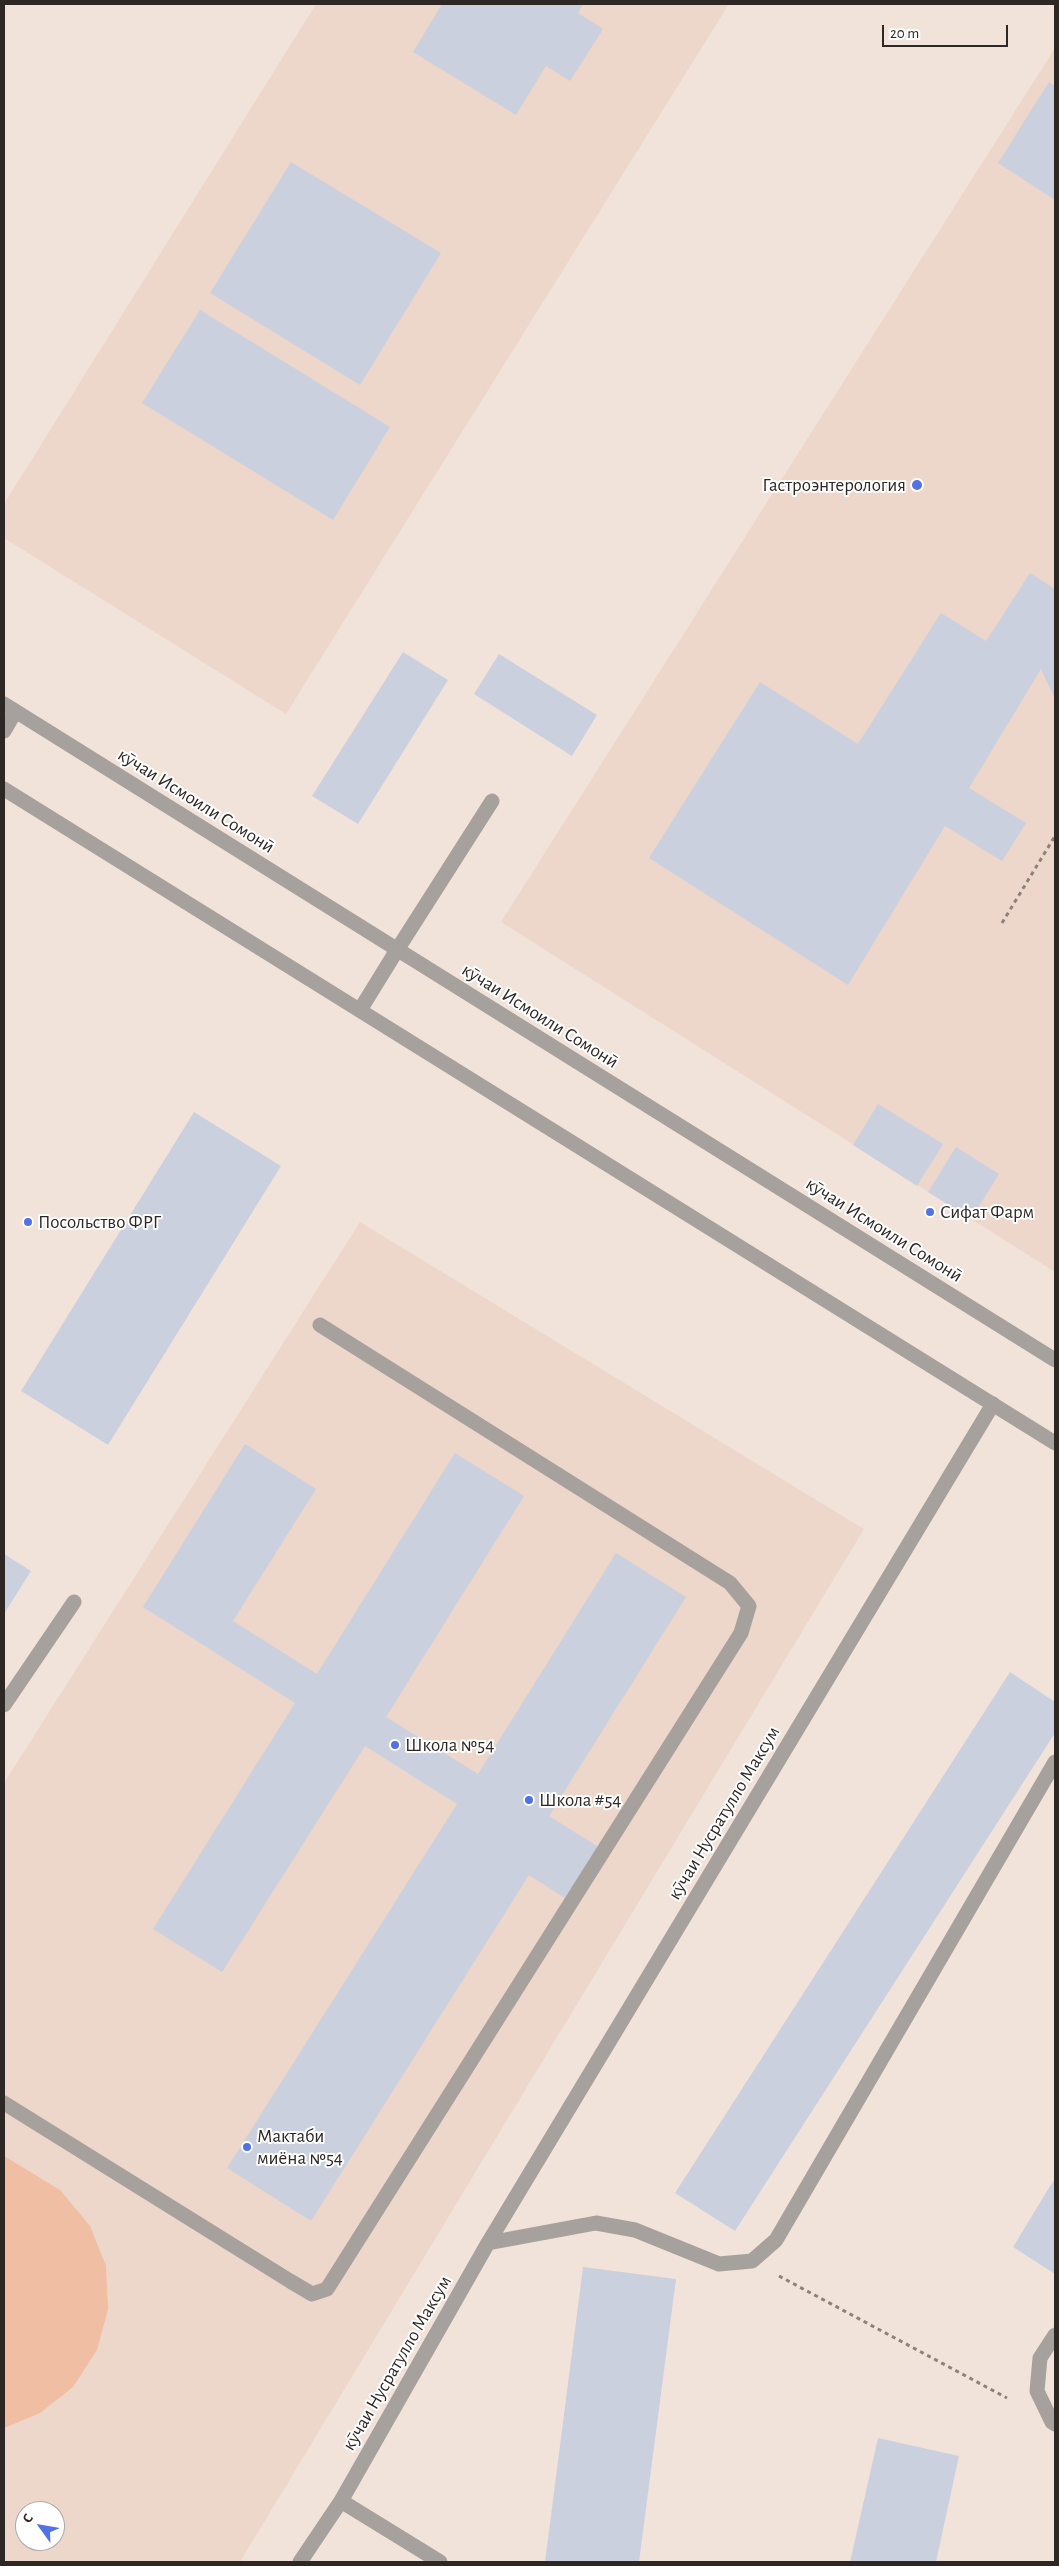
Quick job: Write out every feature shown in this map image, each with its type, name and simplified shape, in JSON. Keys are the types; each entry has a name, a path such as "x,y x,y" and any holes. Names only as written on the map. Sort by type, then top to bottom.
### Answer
{"street":[{"path":"4,731 9,708"},
{"name":"кӯчаи Исмоили Сомонӣ","path":"9,708 1055,1360"},
{"path":"4,789 1055,1443"},
{"path":"360,1010 492,801"},
{"path":"4,2104 312,2294 327,2290 741,1633 749,1606 730,1584 320,1324"},
{"name":"кӯчаи Нусратулло Максум","path":"300,2562 341,2502 488,2243 994,1404"},
{"path":"4,1704 74,1602"},
{"path":"488,2243 596,2223 635,2230 719,2264 752,2261 776,2240 1055,1762"},
{"path":"1055,2335 1040,2358 1037,2391 1052,2422 1055,2424"},
{"path":"341,2502 440,2562"}],"path":[{"path":"1002,922 1055,836"},
{"path":"752,2261 1009,2399"}],"shaded area":[{"path":"316,4 729,4 286,714 4,538 4,504"},
{"name":"Гастроэнтерология","path":"1055,48 1055,1272 501,922"},
{"name":"Мактаби миёна №54","path":"360,1222 864,1529 240,2562 4,2562 4,1783"},
{"path":"4,2156 60,2190 90,2226 106,2266 108,2309 97,2350 73,2387 40,2413 4,2428"}],"building":[{"path":"442,4 583,4 578,13 603,29 570,81 546,66 516,115 413,52"},
{"path":"1049,82 1055,86 1055,200 998,163"},
{"path":"291,162 441,253 360,385 210,293"},
{"path":"200,310 390,427 333,520 142,403"},
{"path":"1030,573 1055,589 1055,699 1041,669 969,788 1026,823 1002,861 945,826 848,985 649,858 760,682 858,744 941,613 986,641"},
{"path":"403,652 448,680 358,824 312,796"},
{"path":"499,654 597,715 572,756 474,694"},
{"path":"878,1104 943,1144 917,1186 853,1145"},
{"path":"194,1112 281,1166 108,1445 21,1391"},
{"path":"956,1147 999,1174 971,1219 928,1192"},
{"path":"245,1444 316,1489 233,1621 317,1674 455,1453 524,1496 386,1717 478,1774 616,1553 686,1597 549,1816 600,1848 568,1900 529,1875 311,2221 227,2168 457,1804 365,1746 222,1972 153,1929 295,1703 143,1607"},
{"path":"4,1554 31,1571 4,1614"},
{"path":"1010,1672 1055,1702 1055,1733 735,2231 675,2193"},
{"path":"1055,2178 1055,2274 1013,2247"},
{"path":"583,2267 676,2279 639,2562 545,2562"},
{"path":"878,2438 959,2456 936,2562 850,2562"}],"place":[{"name":"Гастроэнтерология","path":"917,485"},
{"name":"Сифат Фарм","path":"930,1212"},
{"name":"Посольство ФРГ","path":"28,1222"},
{"name":"Школа №54","path":"395,1745"},
{"name":"Школа #54","path":"529,1800"},
{"name":"Мактаби миёна №54","path":"247,2147"}]}
